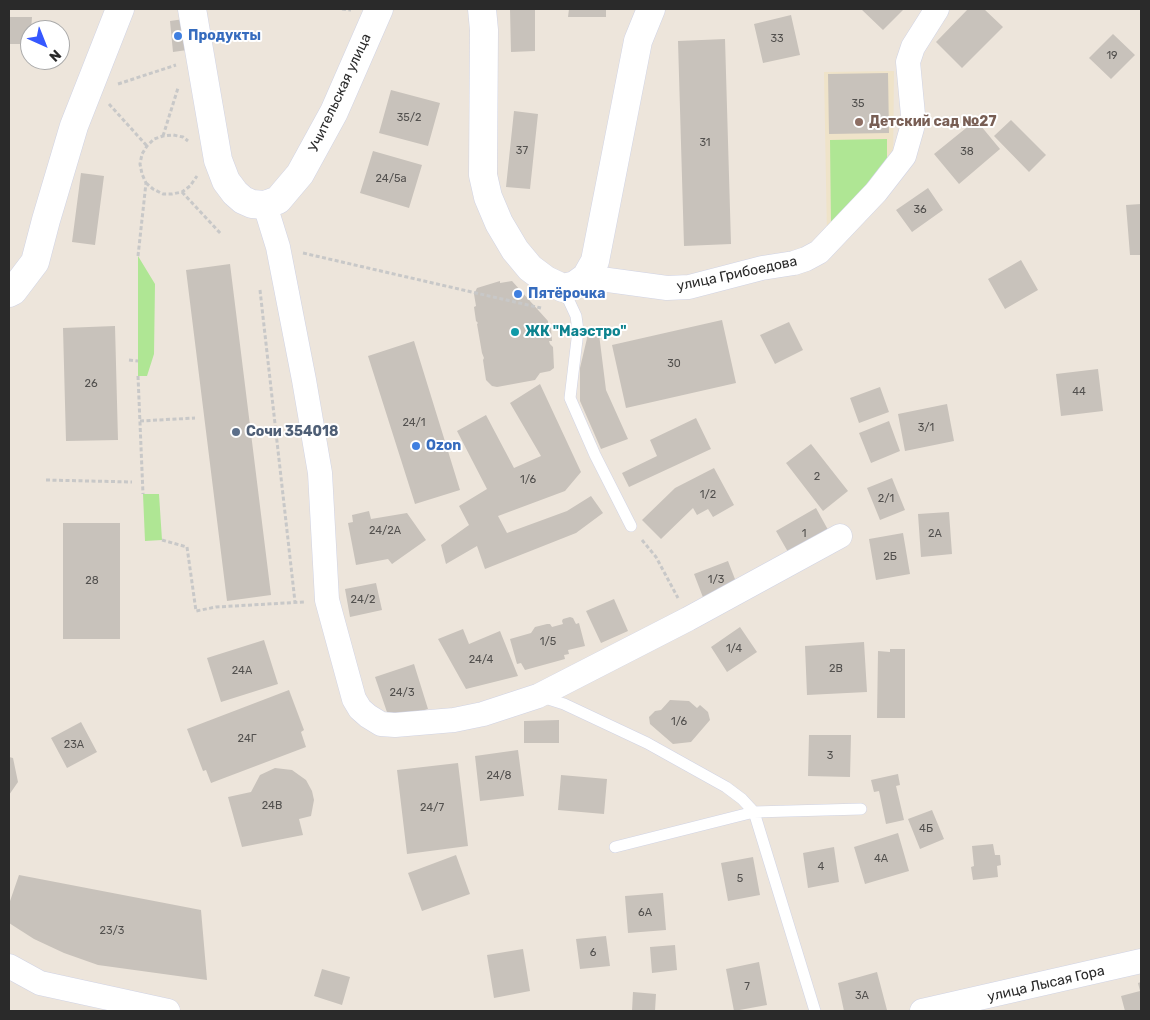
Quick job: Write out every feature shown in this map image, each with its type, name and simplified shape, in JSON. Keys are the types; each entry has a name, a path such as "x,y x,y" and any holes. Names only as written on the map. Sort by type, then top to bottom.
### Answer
{"street":[{"path":"9,293 13,291 35,262 74,126 92,93 120,9"},
{"path":"192,9 193,59 218,160 226,181 235,193 243,200 252,204 265,205 278,247 320,473 328,600 354,699 364,713 381,724 395,725 454,720 483,714 538,696 840,536"},
{"name":"Учительская улица","path":"265,205 278,200 300,174 334,112 379,9"},
{"path":"482,9 484,30 484,175 488,197 499,223 515,250 530,268 546,280 575,282 595,261 638,41 651,9"},
{"name":"улица Грибоедова","path":"575,282 666,288 690,287 762,268 806,260 819,252 876,192 904,156 912,128 913,115 908,62 913,47 937,9"},
{"name":"улица Лысая Гора","path":"922,1011 1141,962"},
{"path":"9,966 40,984 168,1011"}],"lane":[{"path":"575,282 578,331 570,398 632,526"},
{"path":"538,696 564,704 647,744 726,787 742,799 754,812 816,1011"},
{"path":"615,847 754,812 861,809"}],"path":[{"path":"147,146 92,93 193,59"},
{"path":"163,136 193,59"},
{"path":"190,143 173,135 154,139 142,154 140,164 142,174 146,183 153,189 163,194 172,194 182,192 190,186 200,170"},
{"path":"138,256 146,183"},
{"path":"182,192 221,234"},
{"path":"278,247 576,316"},
{"path":"260,290 295,602"},
{"path":"129,360 138,361"},
{"path":"138,376 143,494"},
{"path":"140,421 195,418"},
{"path":"46,480 132,482"},
{"path":"632,526 656,557 688,618"},
{"path":"162,540 187,547 196,611 328,600"}],"shaded area":[{"name":"Детский сад №27","path":"894,71 893,172 827,236 824,72"}],"green space":[{"path":"887,139 887,170 831,225 830,140"},
{"path":"138,256 155,284 154,354 147,376 138,376"},
{"path":"143,494 159,494 162,540 145,541"}],"building":[{"path":"510,9 535,9 535,51 511,52"},
{"path":"569,9 606,9 606,17 568,17"},
{"path":"861,9 904,9 883,30"},
{"path":"968,9 984,9 1003,27 962,68 936,42"},
{"path":"791,15 800,55 763,63 754,24"},
{"path":"9,17 32,17 32,20 20,20 20,44 9,44"},
{"name":"Продукты","path":"184,19 187,50 173,52 170,21"},
{"path":"1113,34 1135,55 1111,79 1089,58"},
{"path":"725,39 731,244 684,246 678,41"},
{"path":"888,73 889,133 829,134 828,74"},
{"path":"391,90 440,103 428,146 379,133"},
{"path":"514,111 538,114 530,189 506,187"},
{"path":"976,120 1000,149 959,184 934,154"},
{"path":"1011,120 1046,155 1029,172 994,136"},
{"path":"373,151 422,165 409,208 360,193"},
{"path":"81,173 104,176 95,245 72,242"},
{"path":"928,188 943,210 912,232 896,210"},
{"path":"1141,204 1141,255 1130,255 1126,205"},
{"path":"1021,260 1038,290 1005,309 988,279"},
{"path":"230,264 271,595 227,601 186,270"},
{"name":"ЖК \"Маэстро\"","path":"500,281 500,283 512,281 548,321 548,327 551,328 552,341 549,341 553,347 554,368 540,373 535,380 497,387 492,386 486,380 484,358 474,307 476,306 474,294 477,288"},
{"path":"722,320 736,383 626,408 612,345"},
{"path":"789,322 803,350 775,364 760,335"},
{"path":"115,326 118,440 66,441 63,328"},
{"path":"588,334 599,334 606,390 628,439 601,449 580,401 580,368"},
{"path":"414,341 460,490 415,504 368,356"},
{"path":"1098,369 1103,411 1061,416 1056,374"},
{"path":"540,384 581,472 565,491 498,516 507,533 567,511 591,496 603,513 576,533 485,569 477,546 446,564 441,545 469,525 459,506 487,489 457,431 486,415 514,468 541,456 510,403"},
{"path":"880,387 889,412 859,423 850,398"},
{"path":"947,404 954,441 905,451 898,414"},
{"path":"696,418 711,449 629,487 622,473 657,456 650,440"},
{"path":"889,421 900,451 871,463 859,433"},
{"path":"811,444 848,491 823,511 786,463"},
{"path":"714,468 734,505 713,517 708,509 697,515 693,508 661,539 642,520 675,488"},
{"path":"892,478 905,510 880,520 867,488"},
{"path":"816,508 832,537 792,559 776,531"},
{"path":"369,511 371,519 407,513 426,540 392,564 388,559 356,565 348,523 353,522 352,515"},
{"path":"949,512 952,554 921,557 918,514"},
{"path":"63,523 120,523 120,639 63,639"},
{"path":"903,533 910,574 876,580 869,539"},
{"path":"728,561 738,587 704,600 694,574"},
{"path":"376,583 382,610 350,617 345,589"},
{"path":"614,599 628,631 601,643 586,611"},
{"path":"573,618 576,624 579,623 585,646 568,650 569,654 564,655 565,659 525,670 521,663 517,664 510,639 531,633 535,627 550,624 552,627 563,624 563,619"},
{"path":"740,627 757,652 727,672 711,647"},
{"path":"463,629 469,644 500,631 518,676 466,689 438,639"},
{"path":"264,640 278,684 221,702 207,658"},
{"path":"864,642 867,692 807,695 805,646"},
{"path":"890,649 905,649 905,718 877,718 878,651 890,652"},
{"path":"414,664 428,709 390,721 375,677"},
{"path":"289,690 304,730 301,732 306,747 211,783 206,770 203,771 187,729"},
{"path":"670,700 689,701 697,708 700,705 708,712 710,720 691,742 673,744 650,724 649,717 655,711 661,710"},
{"path":"559,720 559,743 524,743 524,721"},
{"path":"81,722 97,752 67,768 51,738"},
{"path":"809,735 851,735 850,777 808,776"},
{"path":"518,750 524,796 480,801 475,756"},
{"path":"9,757 13,758 18,782 9,795"},
{"path":"458,763 468,846 407,854 397,770"},
{"path":"275,768 292,770 306,780 314,800 311,816 299,819 303,835 242,847 228,797 251,792 260,775"},
{"path":"898,774 900,785 896,786 904,820 886,824 879,791 874,792 871,780"},
{"path":"561,775 607,779 604,814 558,810"},
{"path":"932,810 944,839 920,849 908,819"},
{"path":"898,833 909,871 865,884 854,847"},
{"path":"993,844 995,855 1000,855 1001,865 997,866 998,877 973,880 971,867 974,866 972,846"},
{"path":"834,847 839,882 808,888 803,853"},
{"path":"456,855 470,894 422,911 408,873"},
{"path":"753,857 760,895 728,901 721,863"},
{"path":"19,875 201,910 207,980 98,965 64,953 34,939 9,923 9,904"},
{"path":"663,893 666,930 628,933 625,896"},
{"path":"606,936 610,966 580,969 576,939"},
{"path":"675,945 677,970 652,973 650,947"},
{"path":"523,949 530,991 494,998 487,955"},
{"path":"759,962 767,1005 734,1011 726,969"},
{"path":"322,969 350,977 342,1005 314,996"},
{"path":"877,972 887,1010 844,1011 838,983"},
{"path":"1141,982 1141,1011 1125,1011 1121,996 1140,991 1138,983"},
{"path":"633,992 656,994 655,1011 632,1011"}],"place":[{"name":"Продукты","path":"178,36"},
{"name":"Детский сад №27","path":"859,122"},
{"name":"Пятёрочка","path":"518,294"},
{"name":"ЖК \"Маэстро\"","path":"515,332"},
{"name":"Сочи 354018","path":"236,432"},
{"name":"Ozon","path":"416,446"}]}
